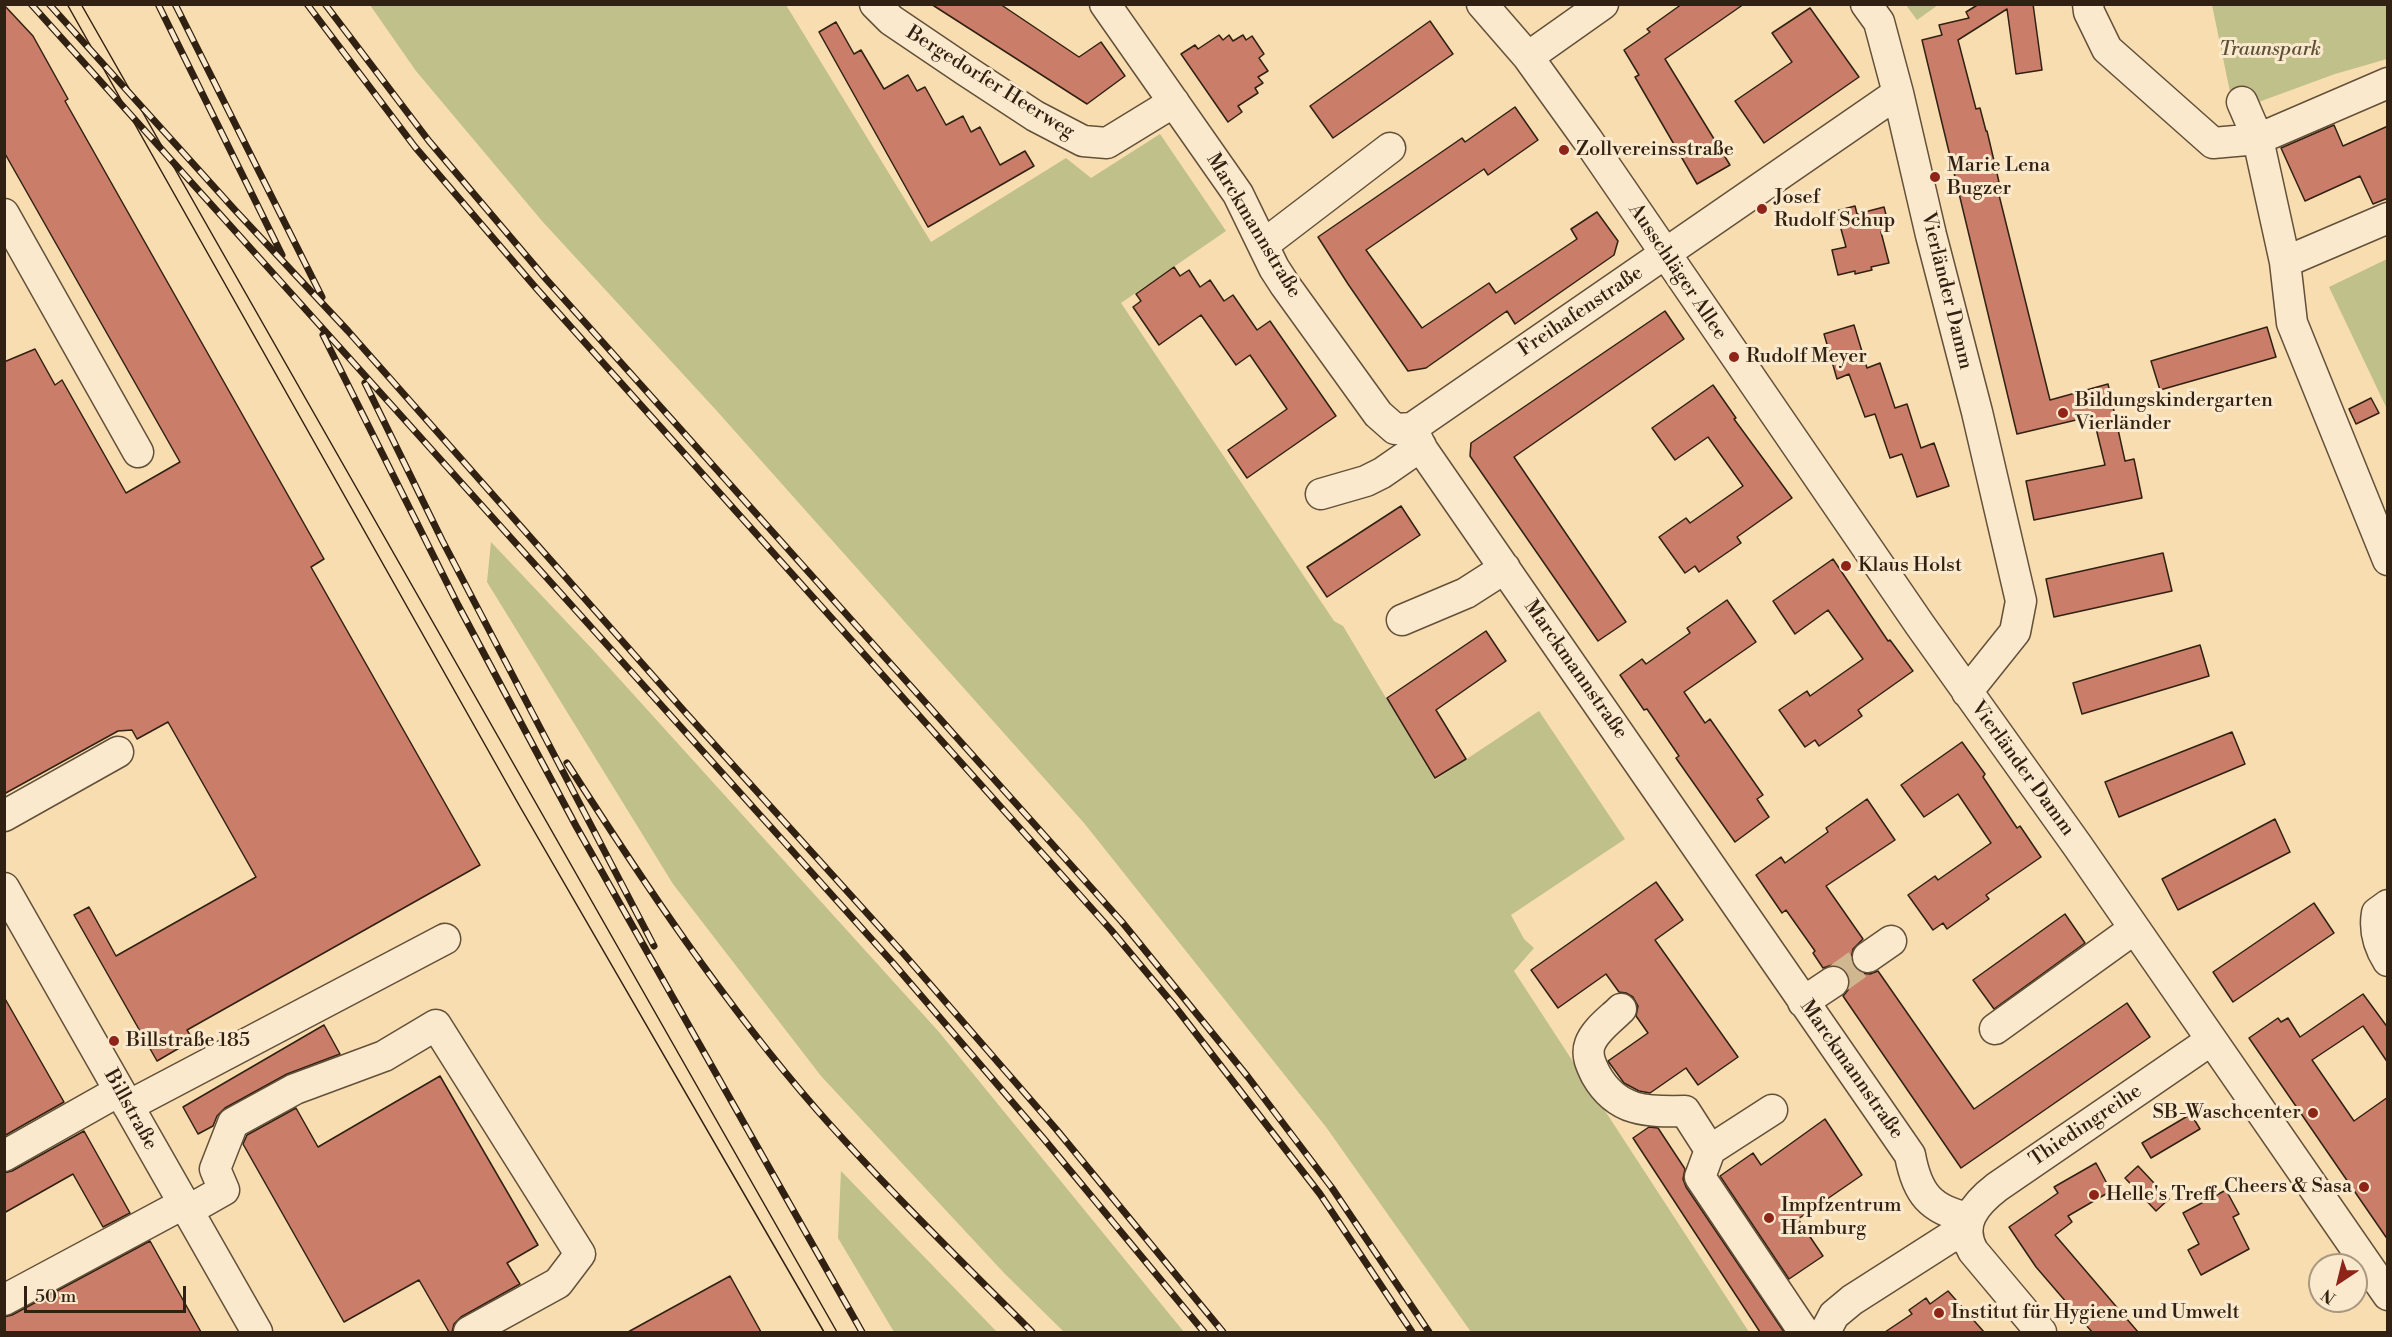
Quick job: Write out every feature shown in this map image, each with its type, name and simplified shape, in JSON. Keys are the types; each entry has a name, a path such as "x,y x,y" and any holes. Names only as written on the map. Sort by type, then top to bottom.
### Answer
{"street":[{"name":"Bergedorfer Heerweg","path":"875,4 891,20 974,76 1035,116 1083,141 1107,144 1174,102"},
{"name":"Marckmannstraße","path":"1105,4 1238,194 1285,285 1378,414 1395,429 1416,437 1910,1155 1918,1187 1934,1204 1968,1226"},
{"name":"Ausschläger Allee","path":"1482,4 1528,57 1587,139 1967,692"},
{"path":"1528,57 1603,4"},
{"name":"Vierländer Damm","path":"1866,4 1878,21 1898,93 2021,601 2015,632 1967,692 2388,1295"},
{"path":"2088,4 2107,49 2213,143 2258,140 2388,83"},
{"name":"Freihafenstraße","path":"1320,494 1383,473 1416,437 1665,255 1898,93"},
{"path":"2242,102 2258,140 2285,262 2292,323 2388,560"},
{"path":"1263,245 1390,148"},
{"path":"4,214 13,250 138,452"},
{"path":"2285,262 2388,218"},
{"path":"1402,620 1466,592 1505,568"},
{"path":"4,816 118,752"},
{"name":"Billstraße","path":"4,888 257,1332"},
{"path":"2388,905 2377,913 2374,926 2388,961"},
{"path":"1995,1029 2134,929"},
{"path":"4,1156 445,939"},
{"path":"1803,1002 1833,982"},
{"path":"1621,1009 1595,1035 1590,1044 1588,1053 1591,1065 1600,1082 1623,1104 1638,1110 1685,1111 1710,1150"},
{"path":"4,1300 185,1207 224,1190 215,1168 233,1123 295,1089 384,1056 436,1025 580,1254 558,1283 469,1332"},
{"name":"Thiedingreihe","path":"1968,1226 1984,1198 1997,1187 2210,1041"},
{"path":"1772,1110 1710,1150 1700,1178 1804,1332"},
{"path":"1825,1332 1834,1315 1852,1300 1968,1226"},
{"path":"1968,1226 1967,1241 1973,1251 2041,1332"}],"green space":[{"path":"370,5 786,5 931,242 1066,158 1091,178 1160,134 1226,231 1121,303 1334,621 1343,626 1435,780 1539,711 1625,839 1511,915 1524,939 1534,948 1514,971 1749,1332 1471,1332 1326,1127 1084,823 716,410 542,221 416,71"},
{"path":"1906,5 1938,5 1917,20"},
{"name":"Traunspark","path":"2212,5 2387,5 2387,59 2335,74 2234,111"},
{"path":"2387,259 2387,409 2329,287"},
{"path":"491,542 595,652 939,1032 1184,1332 1064,1332 1005,1274 821,1076 673,884 487,582"},
{"path":"841,1171 997,1332 894,1332 838,1238"}],"building":[{"path":"931,4 1000,4 1079,57 1101,42 1125,76 1087,104"},
{"path":"1682,4 1744,4 1665,59 1730,165 1697,184 1635,77 1639,75 1624,50 1650,32 1647,29"},
{"path":"1979,4 2033,4 2042,70 2016,74 2007,9 1958,40 1976,109 1980,108 1987,131 1999,182 1996,183 2050,400 2108,384 2125,461 2134,459 2142,498 2034,520 2026,481 2105,465 2093,416 2017,434 1922,40 1942,35 1939,25 1969,18 1966,12"},
{"path":"4,5 33,36 68,99 65,101 324,559 311,567 480,865 187,1030 193,1040 157,1061 74,915 89,907 116,956 256,877 168,722 137,739 132,730 118,731 4,794 4,362 35,349 55,385 62,380 126,493 180,462 4,152"},
{"path":"1810,8 1859,77 1764,143 1735,101 1792,62 1772,33"},
{"path":"1430,21 1453,54 1333,138 1310,106"},
{"path":"836,22 854,54 861,50 884,89 908,75 917,91 925,87 946,125 963,116 971,132 980,127 1000,165 1025,151 1034,166 928,227 819,32"},
{"path":"1219,35 1223,40 1229,35 1233,41 1243,35 1246,40 1252,36 1264,54 1259,58 1268,71 1258,77 1263,83 1255,88 1258,93 1238,106 1242,112 1228,122 1181,54 1195,45 1198,49"},
{"path":"1515,107 1538,140 1488,175 1484,169 1366,250 1422,328 1489,283 1496,293 1577,239 1571,229 1597,212 1618,241 1614,255 1515,324 1507,311 1426,368 1408,371 1318,237 1462,138 1465,142"},
{"path":"2334,125 2343,146 2388,126 2388,198 2373,204 2360,176 2305,201 2281,148"},
{"path":"1855,206 1857,214 1884,207 1890,230 1881,232 1889,263 1855,274 1855,271 1838,275 1832,250 1846,247 1836,211"},
{"path":"1174,267 1180,276 1189,270 1200,287 1210,280 1224,301 1233,295 1257,330 1270,321 1336,416 1247,478 1228,450 1287,409 1250,355 1236,365 1201,315 1159,345 1133,307 1141,301 1136,294"},
{"path":"1665,311 1684,339 1514,457 1626,622 1598,641 1470,456 1471,443"},
{"path":"1854,325 1867,368 1880,363 1895,408 1907,404 1921,448 1934,443 1949,486 1917,497 1902,454 1890,458 1875,414 1865,417 1849,374 1837,379 1824,334"},
{"path":"2267,327 2276,357 2160,390 2151,361"},
{"path":"1713,385 1736,418 1734,419 1792,498 1737,537 1741,543 1699,572 1695,566 1685,573 1659,537 1686,518 1690,523 1743,486 1708,437 1675,460 1652,428"},
{"path":"2371,398 2379,413 2356,424 2349,409"},
{"path":"1401,506 1420,535 1327,597 1307,567"},
{"path":"2163,553 2172,591 2054,617 2046,579"},
{"path":"1833,559 1888,641 1890,640 1913,671 1858,710 1862,716 1819,746 1815,740 1805,747 1779,710 1807,691 1810,696 1863,659 1828,610 1795,634 1773,601"},
{"path":"1727,600 1756,642 1684,692 1705,723 1710,719 1763,795 1757,799 1769,817 1735,842 1676,758 1679,756 1647,709 1644,710 1620,675 1642,659 1646,664 1690,633 1687,628"},
{"path":"1486,631 1506,661 1436,710 1466,759 1435,778 1387,698"},
{"path":"2200,645 2209,676 2082,714 2073,683"},
{"path":"2232,732 2245,764 2119,817 2105,782"},
{"path":"1962,742 1985,774 1983,777 2017,828 2020,826 2041,857 1986,895 1989,899 1947,929 1943,923 1933,930 1908,895 1935,876 1938,880 1991,843 1958,794 1924,817 1901,785"},
{"path":"1867,799 1895,840 1826,886 1863,939 1853,949 1851,959 1854,967 1861,973 1870,974 1878,971 1974,1109 2127,1003 2150,1037 1961,1168 1843,996 1848,990 1850,981 1847,972 1840,966 1832,965 1823,968 1813,953 1815,951 1786,910 1782,913 1756,875 1781,857 1785,863 1828,832 1826,828"},
{"path":"2275,819 2290,852 2178,910 2162,879"},
{"path":"1656,882 1683,920 1655,940 1738,1057 1698,1085 1686,1068 1650,1093 1639,1091 1624,1083 1608,1061 1648,1033 1636,1016 1638,1006 1633,997 1619,992 1606,974 1558,1008 1531,970"},
{"path":"2314,903 2334,933 2233,1002 2213,972"},
{"path":"2065,914 2085,943 1994,1009 1973,980"},
{"path":"2363,994 2388,1028 2388,1063 2363,1026 2312,1060 2354,1121 2388,1097 2388,1240 2249,1038 2278,1018 2281,1022 2288,1018 2300,1037"},
{"path":"4,997 64,1102 4,1136"},
{"path":"324,1025 340,1054 287,1074 225,1108 217,1116 213,1126 198,1134 183,1107"},
{"path":"440,1076 538,1245 507,1263 520,1284 461,1317 454,1324 452,1332 449,1332 419,1280 344,1322 243,1144 247,1135 296,1108 318,1147"},
{"path":"2191,1114 2200,1129 2151,1158 2142,1143"},
{"path":"1825,1119 1862,1175 1798,1219 1823,1256 1789,1279 1720,1176 1753,1153 1761,1165"},
{"path":"1649,1127 1658,1128 1685,1169 1683,1179 1686,1187 1784,1332 1760,1332 1633,1138"},
{"path":"84,1131 130,1213 103,1227 73,1174 4,1213 4,1173 12,1171"},
{"path":"2096,1163 2111,1191 2068,1216 2072,1222 2055,1235 2138,1332 2092,1332 2036,1267 2009,1227 2058,1193 2054,1187"},
{"path":"2138,1166 2169,1199 2156,1211 2125,1178"},
{"path":"2226,1190 2239,1214 2233,1217 2249,1249 2201,1275 2188,1250 2199,1244 2183,1213"},
{"path":"150,1241 201,1332 4,1332 4,1317 12,1315"},
{"path":"730,1276 761,1332 628,1332"},
{"name":"Institut für Hygiene und Umwelt","path":"1948,1291 1984,1332 1885,1332 1912,1314 1909,1310 1926,1298 1930,1304"}],"tunnel":[{"path":"1833,982 1868,957"}],"tram line":[{"path":"67,4 519,805 824,1332"},
{"path":"81,4 837,1332"}],"railway":[{"path":"31,4 893,963 1044,1139 1204,1332"},
{"path":"49,4 234,209 348,331 685,712 903,953 1056,1129 1223,1332"},
{"path":"158,4 282,255"},
{"path":"175,4 322,297"},
{"path":"307,4 415,147 536,288 1111,930 1173,1004 1320,1194 1412,1332"},
{"path":"325,4 429,141 546,279 1122,922 1248,1077 1332,1188 1429,1332"},
{"path":"323,335 458,605 576,826 862,1332"},
{"path":"365,383 442,540 654,946"},
{"path":"567,763 625,853 686,941 782,1069 869,1167 1032,1332"}],"place":[{"name":"Zollvereinsstraße","path":"1564,150"},
{"name":"Marie Lena Bugzer","path":"1935,177"},
{"name":"Josef Rudolf Schup","path":"1762,209"},
{"name":"Rudolf Meyer","path":"1734,357"},
{"name":"Bildungskindergarten Vierländer","path":"2063,413"},
{"name":"Klaus Holst","path":"1846,566"},
{"name":"Billstraße 185","path":"114,1041"},
{"name":"SB-Waschcenter","path":"2313,1113"},
{"name":"Cheers & Sasa","path":"2364,1187"},
{"name":"Helle's Treff","path":"2094,1195"},
{"name":"Impfzentrum Hamburg","path":"1769,1218"},
{"name":"Institut für Hygiene und Umwelt","path":"1939,1313"}]}
